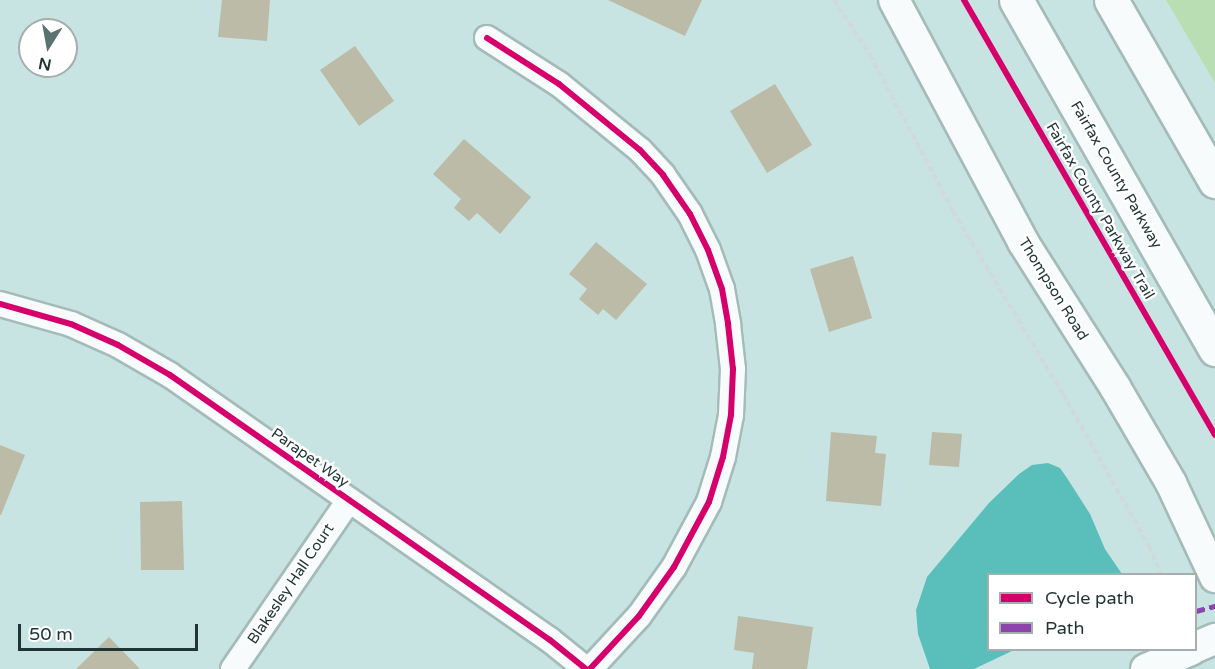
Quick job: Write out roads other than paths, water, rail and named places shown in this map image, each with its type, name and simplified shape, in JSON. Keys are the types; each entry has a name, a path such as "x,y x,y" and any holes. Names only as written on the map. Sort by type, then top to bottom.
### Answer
{"highway":[{"name":"Fairfax County Parkway","path":"1016,0 1215,349"},
{"path":"1111,0 1215,181"}],"street":[{"name":"Thompson Road","path":"894,0 1023,242 1115,387 1171,483 1215,577"},
{"path":"488,38 559,84 640,150 663,175 690,214 708,250 722,289 728,324 733,369 731,415 723,457 709,502 674,567 639,616 588,669"},
{"name":"Parapet Way","path":"0,304 71,324 118,345 170,375 588,669"},
{"name":"Blakesley Hall Court","path":"233,669 348,500"},
{"path":"1197,647 1215,639"},
{"path":"1146,669 1189,651"}],"water":[{"path":"1048,463 1060,468 1090,514 1105,549 1121,573 987,573 987,651 1012,651 974,669 930,669 918,634 916,610 927,577 989,503 1019,474 1032,465"}]}
